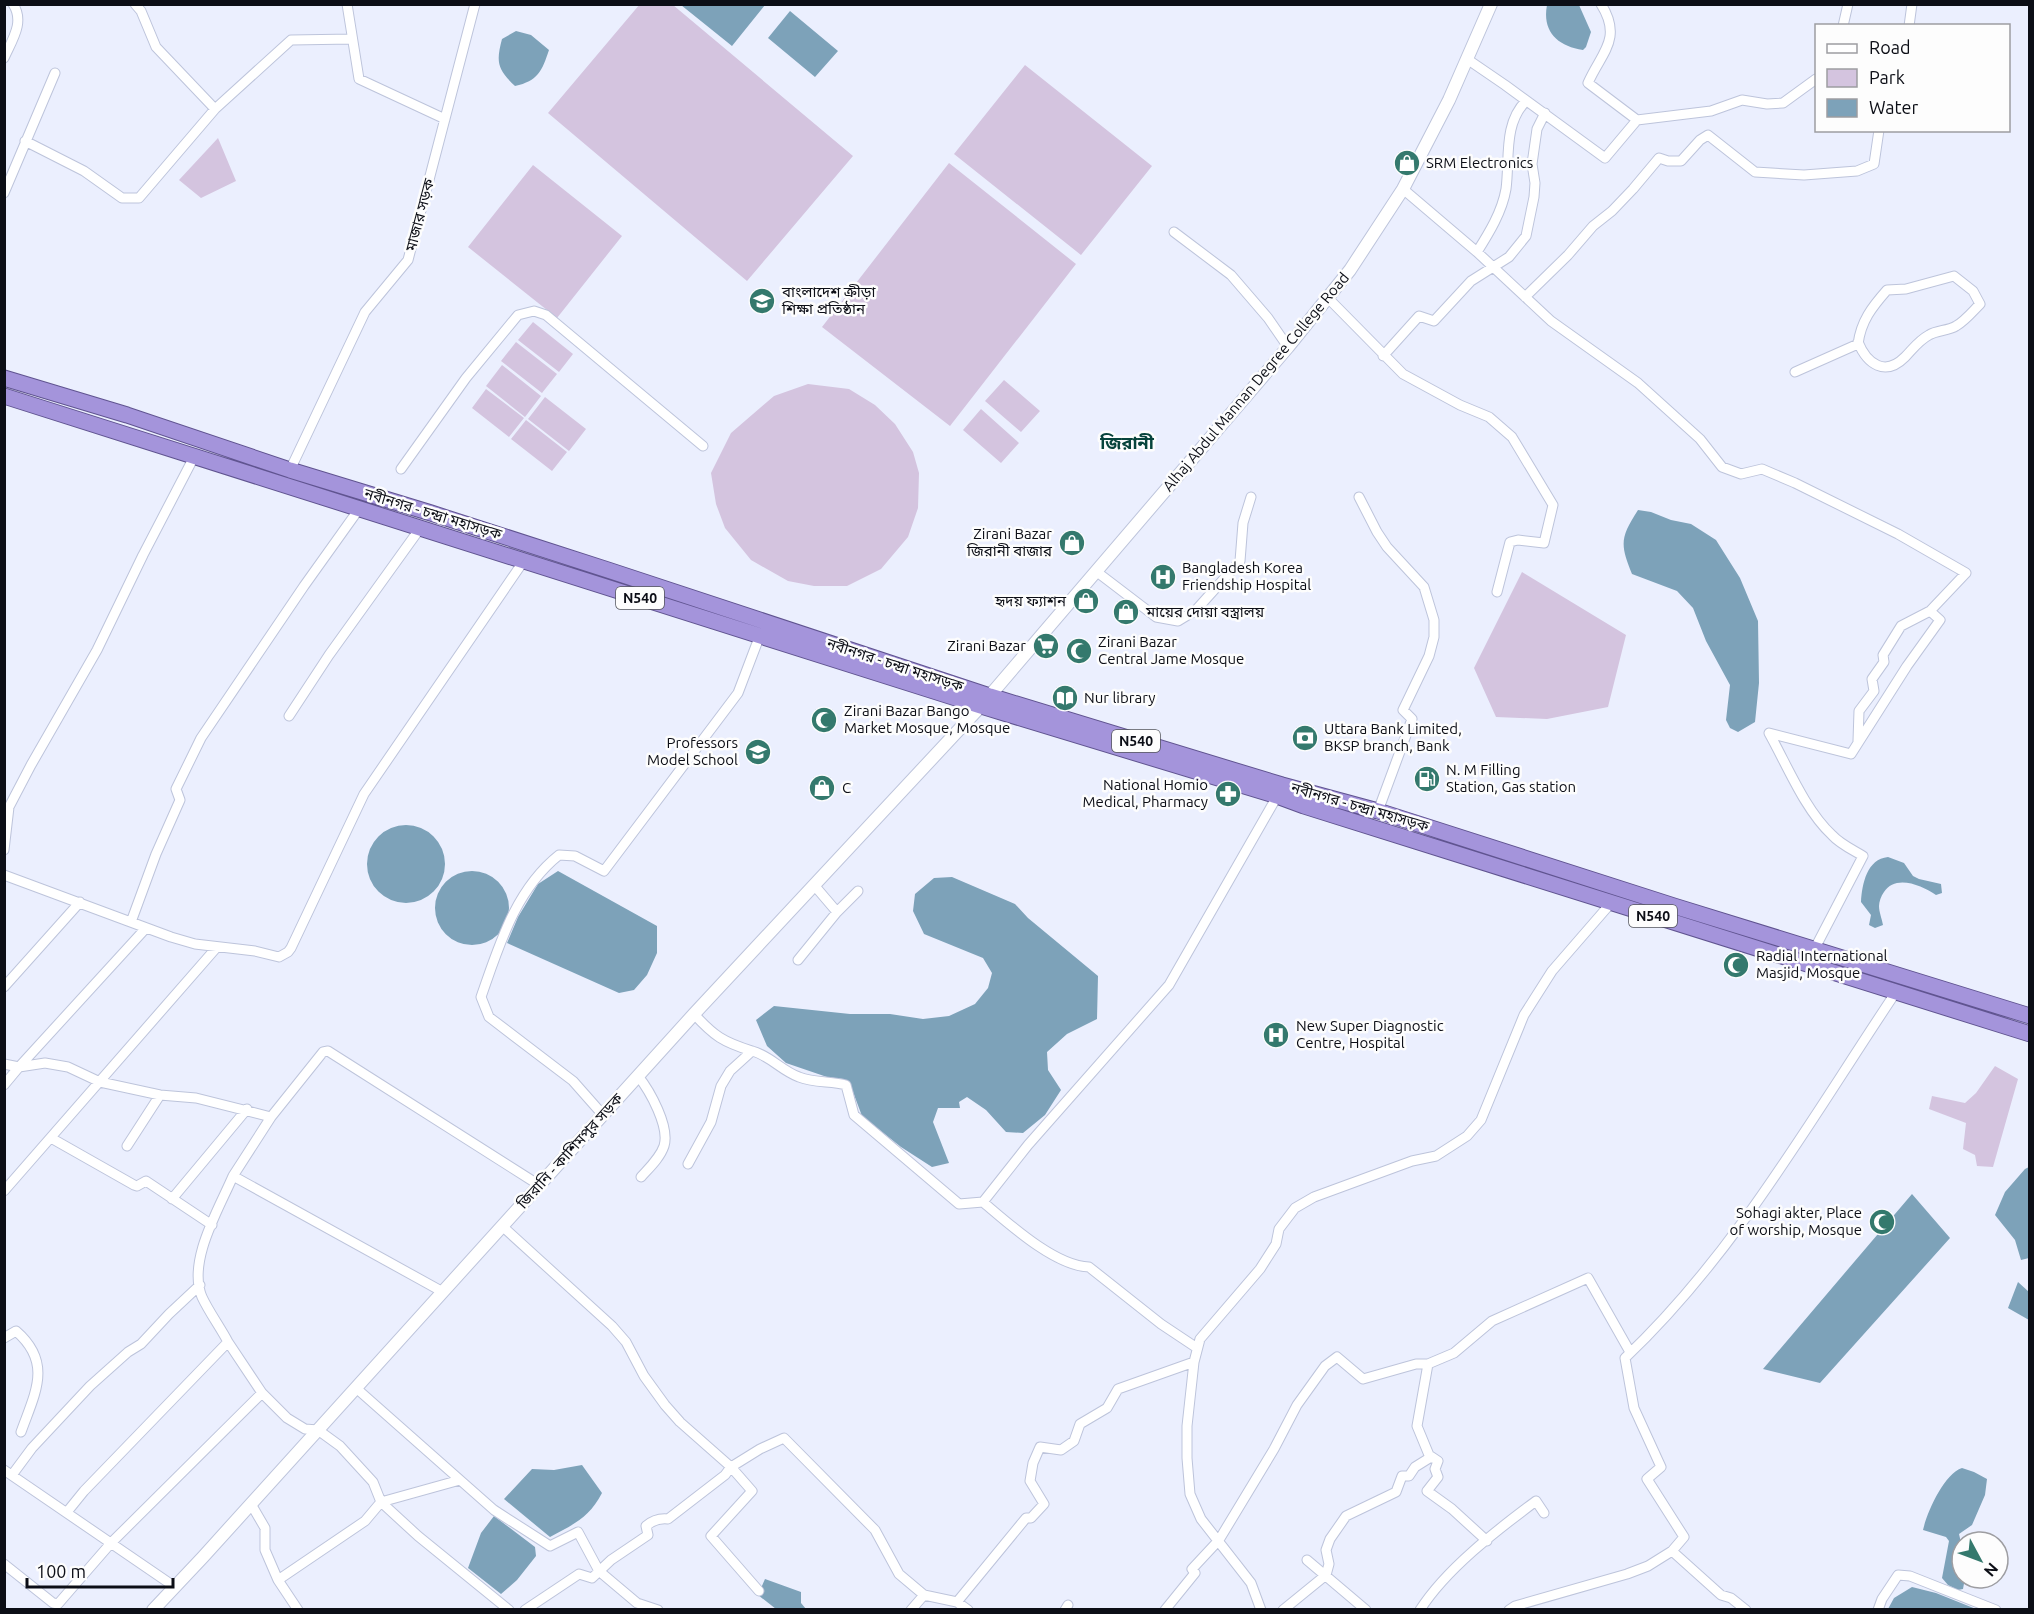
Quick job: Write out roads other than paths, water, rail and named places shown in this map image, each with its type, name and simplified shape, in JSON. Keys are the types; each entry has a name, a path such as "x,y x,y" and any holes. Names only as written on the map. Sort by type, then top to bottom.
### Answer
{"highway":[{"name":"নবীনগর - চন্দ্রা মহাসড়ক","path":"4,378 597,566 985,701"},
{"name":"নবীনগর - চন্দ্রা মহাসড়ক","path":"4,396 760,636 985,701 1280,791 1611,903 2030,1034"},
{"name":"নবীনগর - চন্দ্রা মহাসড়ক","path":"1280,791 1378,811 1814,950 2030,1016"}],"street":[{"path":"4,58 19,21 18,12 13,4"},
{"path":"135,4 141,11 156,47 214,109"},
{"path":"347,4 359,79 445,120"},
{"name":"মাজার সড়ক","path":"290,470 365,312 408,260 475,4"},
{"name":"Alhaj Abdul Mannan Degree College Road","path":"985,701 1288,347 1350,270 1403,189 1449,99 1491,4"},
{"path":"1843,24 1848,4"},
{"path":"1909,24 1912,4"},
{"path":"1605,7 1611,33 1608,49 1588,83 1637,120 1711,111 1742,100 1767,104 1783,103 1815,80"},
{"path":"25,141 84,171 122,198 139,198 214,109 291,40 352,39"},
{"path":"1467,59 1605,158 1637,120"},
{"path":"4,192 55,73"},
{"path":"1477,252 1491,230 1506,191 1507,158 1513,118 1526,101"},
{"path":"1383,356 1419,316 1434,321 1471,281 1509,257 1526,236 1534,196 1535,183 1532,164 1537,129 1545,113"},
{"path":"1525,297 1568,255 1593,226 1634,189 1659,158 1681,161 1700,140 1708,135 1755,172 1804,175 1857,171 1874,164 1879,132"},
{"path":"1403,189 1477,252 1551,321 1638,383 1700,439 1726,470 1741,474 1762,469 1787,479 1898,534 1966,573 1930,611 1901,626 1883,655 1884,662 1872,679 1874,691 1859,711 1858,742"},
{"path":"1174,232 1231,275 1268,318 1288,347"},
{"path":"1795,372 1858,344 1858,342 1860,330 1873,306 1887,290 1906,289 1954,276 1973,291 1980,304 1955,327 1931,334 1915,344 1904,358 1892,366 1880,366 1870,361 1864,355 1858,342"},
{"path":"1327,297 1403,374 1489,417 1512,437 1553,505 1544,543 1518,540 1510,542 1497,592"},
{"path":"401,469 466,378 518,315 534,311 546,315 703,446"},
{"path":"4,850 9,807 97,650 194,457"},
{"path":"1097,572 1156,617 1178,621 1196,610 1240,561 1243,523 1251,497"},
{"path":"1359,497 1387,547 1424,587 1434,620 1434,637 1429,656 1403,710 1412,718 1378,811"},
{"path":"130,922 180,800 176,789 201,738 257,653 359,509"},
{"path":"289,716 329,655 421,527"},
{"path":"4,875 195,944 255,951 279,957 288,952 364,794 523,562"},
{"path":"1814,950 1863,856 1833,837 1822,825 1769,733 1851,754 1907,666 1940,620 1930,611"},
{"path":"603,1115 573,1081 489,1017 481,997 511,915 544,867 559,855 575,856 603,871 738,693 760,636"},
{"name":"জিরানি - কাশিমপুর সড়ক","path":"153,1610 694,1014 985,701"},
{"path":"983,1202 1028,1145 1169,985 1280,791"},
{"path":"814,885 837,912"},
{"path":"798,960 837,912 858,891"},
{"path":"4,987 80,902"},
{"path":"1261,1610 1251,1583 1201,1519 1190,1494 1187,1426 1194,1362 1200,1340 1260,1269 1276,1244 1279,1229 1294,1208 1324,1193 1412,1161 1436,1156 1467,1136 1481,1120 1524,1015 1552,971 1611,903"},
{"path":"4,1085 146,928"},
{"path":"4,1191 217,947"},
{"path":"1509,1610 1515,1606 1648,1566 1672,1551 1684,1537 1647,1479 1661,1467 1635,1408 1625,1358 1655,1329 1729,1241 1828,1097 1896,992"},
{"path":"694,1014 712,1034 731,1044 760,1053 798,1077 846,1086 854,1115 960,1204 983,1202 1058,1258 1080,1267 1089,1267 1161,1324 1197,1348"},
{"path":"509,1610 418,1536 381,1502 373,1482 340,1446 318,1430 305,1429 287,1418 262,1393 228,1342 201,1295 198,1269 202,1247 233,1176 271,1117 322,1052 328,1051 539,1185"},
{"path":"688,1164 711,1122 721,1086 730,1071 752,1051"},
{"path":"4,1064 19,1067 45,1063 68,1067 100,1082 160,1095 196,1098 247,1109 271,1117"},
{"path":"638,1077 654,1098 665,1134 665,1144 661,1153 641,1177"},
{"path":"127,1146 160,1095"},
{"path":"172,1198 247,1109"},
{"path":"51,1138 134,1185 137,1186 146,1181 212,1225"},
{"path":"233,1176 443,1292"},
{"path":"502,1226 612,1326 626,1342 644,1376 665,1405 680,1422 731,1467 752,1491 711,1536 759,1591"},
{"path":"1165,1610 1195,1573 1192,1569 1219,1540 1274,1449 1297,1405 1325,1366 1337,1357 1363,1379 1416,1364 1428,1364 1454,1353 1492,1321 1588,1278 1630,1352"},
{"path":"175,1587 8,1472 90,1386 128,1352 141,1344 200,1285"},
{"path":"4,1338 16,1331 29,1342 37,1359 38,1382 21,1432"},
{"path":"67,1512 84,1491 228,1342"},
{"path":"957,1602 1026,1518 1031,1518 1044,1504 1030,1481 1040,1447 1061,1449 1074,1441 1080,1424 1107,1408 1118,1389 1194,1362"},
{"path":"1428,1364 1417,1426 1431,1457 1438,1461 1435,1469 1438,1477 1427,1491 1452,1509 1487,1541"},
{"path":"356,1388 494,1510 550,1546 578,1532 599,1571 637,1603 658,1610"},
{"path":"4,1564 53,1603 58,1604 111,1543 262,1393"},
{"path":"525,1610 579,1574 592,1578 618,1555 648,1535 646,1526 652,1521 660,1518 668,1519 725,1475 731,1467 784,1437 875,1530 899,1574 924,1595 957,1602 968,1610"},
{"path":"1283,1610 1326,1575 1329,1564 1326,1550 1330,1539 1346,1516 1396,1492 1402,1476 1409,1476 1415,1467 1431,1457"},
{"path":"278,1580 365,1521 381,1502 460,1480"},
{"path":"1419,1610 1432,1591 1487,1541 1536,1501 1544,1513"},
{"path":"251,1504 265,1528 266,1550 278,1580 298,1610"},
{"path":"1672,1551 1720,1595 1731,1598 1746,1610"},
{"path":"1307,1560 1366,1610"},
{"path":"1878,1610 1882,1599 1898,1575 1910,1576 1996,1610"},
{"path":"911,1610 924,1595"}],"water":[{"path":"681,5 765,5 732,46"},
{"path":"1547,5 1579,5 1591,32 1583,50 1566,45 1553,36 1547,22"},
{"path":"790,11 838,51 815,77 768,38"},
{"path":"516,31 531,35 549,50 538,74 529,81 515,86 501,70 499,54 502,39"},
{"path":"1638,510 1691,524 1716,540 1740,578 1758,621 1759,683 1755,722 1738,732 1730,728 1726,720 1730,685 1706,641 1693,608 1677,591 1632,574 1625,555 1624,541"},
{"path":"406,825 421,828 438,842 445,864 442,879 428,896 406,903 391,900 374,886 367,864 370,849 384,832"},
{"path":"1888,857 1904,863 1913,876 1941,884 1942,893 1936,895 1916,885 1895,883 1882,895 1879,911 1883,925 1875,928 1869,925 1871,915 1861,902 1863,888 1870,867 1875,862"},
{"path":"472,871 493,877 503,887 509,908 503,929 493,939 472,945 451,939 441,929 435,908 441,887 451,877"},
{"path":"558,871 657,926 657,953 647,975 634,990 619,993 507,943 518,917 538,884"},
{"path":"952,877 1015,904 1028,918 1098,976 1097,1019 1067,1034 1047,1052 1048,1070 1061,1090 1045,1115 1023,1133 1006,1132 986,1110 967,1097 959,1102 960,1108 938,1108 933,1122 949,1163 932,1167 901,1147 862,1116 850,1084 843,1079 827,1077 786,1063 767,1046 756,1020 774,1006 850,1014 890,1014 923,1019 949,1016 975,1004 988,988 992,973 983,958 924,934 913,911 915,894 934,878"},
{"path":"2029,1167 2029,1258 2021,1260 2015,1240 1995,1215 2005,1192"},
{"path":"1912,1194 1950,1238 1820,1383 1763,1369"},
{"path":"2018,1282 2029,1292 2029,1320 2008,1308"},
{"path":"582,1465 602,1493 592,1509 574,1524 550,1537 504,1499 532,1469 554,1470"},
{"path":"1962,1468 1987,1479 1985,1495 1972,1525 1965,1530 1950,1530 1950,1586 1942,1578 1949,1541 1946,1537 1923,1530 1932,1504 1955,1472"},
{"path":"494,1516 535,1547 536,1556 517,1580 501,1594 468,1568 481,1533"},
{"path":"765,1579 801,1592 801,1603 806,1609 776,1609 758,1595"},
{"path":"1912,1587 1936,1593 1976,1609 1888,1609 1894,1598"}],"place":[{"name":"SRM Electronics","path":"1407,163"},
{"name":"বাংলাদেশ ক্রীড়া শিক্ষা প্রতিষ্ঠান","path":"762,301"},
{"name":"Zirani Bazar জিরানী বাজার","path":"1072,543"},
{"name":"Bangladesh Korea Friendship Hospital","path":"1163,577"},
{"name":"হৃদয় ফ্যাশন","path":"1086,601"},
{"name":"মায়ের দোয়া বস্ত্রালয়","path":"1126,612"},
{"name":"Zirani Bazar","path":"1046,646"},
{"name":"Zirani Bazar Central Jame Mosque","path":"1079,651"},
{"name":"Nur library","path":"1065,698"},
{"name":"Zirani Bazar Bango Market Mosque, Mosque","path":"824,720"},
{"name":"Uttara Bank Limited, BKSP branch, Bank","path":"1305,738"},
{"name":"Professors Model School","path":"758,752"},
{"name":"N. M Filling Station, Gas station","path":"1427,779"},
{"name":"C","path":"822,788"},
{"name":"National Homio Medical, Pharmacy","path":"1228,794"},
{"name":"Radial International Masjid, Mosque","path":"1736,965"},
{"name":"New Super Diagnostic Centre, Hospital","path":"1276,1035"},
{"name":"Sohagi akter, Place of worship, Mosque","path":"1882,1222"}],"district":[{"name":"জিরানী","path":"1127,443"}]}
